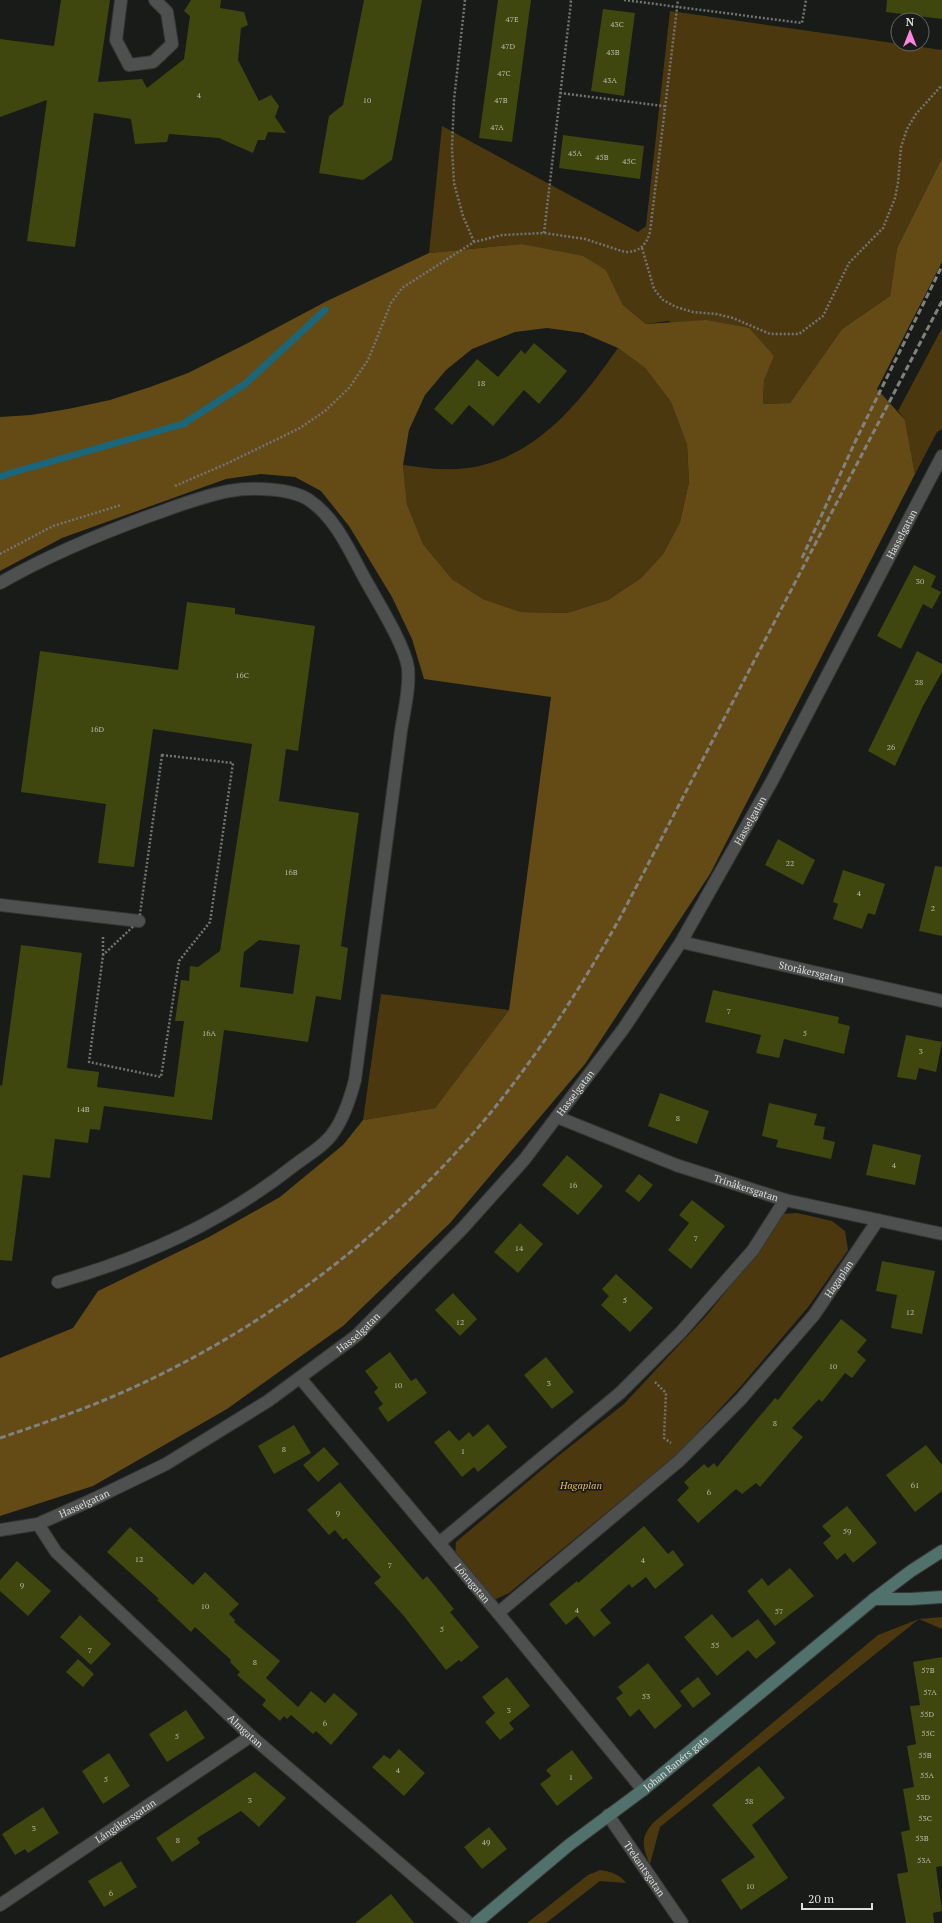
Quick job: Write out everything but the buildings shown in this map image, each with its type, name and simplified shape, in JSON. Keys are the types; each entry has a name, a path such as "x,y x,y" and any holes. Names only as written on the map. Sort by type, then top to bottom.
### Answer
{"street":[{"path":"121,0 116,40 129,65 153,62 172,44 167,12 155,0"},
{"name":"Hasselgatan","path":"0,1530 38,1524 166,1464 268,1401 356,1336 451,1240 524,1160 624,1028 681,942 772,781 942,456"},
{"path":"0,583 67,548 199,499 230,491 246,489 288,492 309,500 328,517 346,544 400,645 408,668 355,1080 344,1115 333,1134 287,1171 248,1198 186,1234 155,1249 104,1269 58,1282"},
{"path":"0,905 139,921"},
{"name":"Storåkersgatan","path":"681,942 942,1000"},
{"name":"Trinåkersgatan","path":"557,1117 676,1165 785,1200 942,1234"},
{"path":"439,1543 620,1393 681,1332 753,1250 785,1200"},
{"name":"Hagaplan","path":"498,1613 686,1454 741,1399 814,1315 878,1220"},
{"name":"Lönngatan","path":"300,1378 498,1613 643,1790"},
{"name":"Almgatan","path":"38,1524 56,1552 251,1736 469,1923"},
{"name":"Johan Banérs gata","path":"476,1923 569,1845 643,1790 874,1599 911,1571 942,1551"},
{"path":"874,1599 911,1599 942,1596"},
{"name":"Långåkersgatan","path":"0,1906 251,1736"},
{"name":"Trekantsgatan","path":"608,1815 682,1923"}],"path":[{"path":"465,0 454,100 452,155 454,183 463,216 474,242"},
{"path":"544,233 571,2 569,0"},
{"path":"624,0 802,23 806,0"},
{"path":"171,488 228,463 300,428 325,411 349,388 368,360 391,303 402,288 474,242 502,235 544,233 585,239 625,252 631,252 642,248 646,244 650,232 678,0"},
{"path":"642,248 654,290 663,300 692,312 716,314 733,318 770,334 798,334 823,316 849,263 883,228 898,183 902,146 907,129 916,114 942,85"},
{"path":"560,93 664,106"},
{"path":"0,554 53,526 127,504"},
{"path":"162,755 233,763 210,922 179,961 161,1077 89,1062 102,956 139,921 162,755"},
{"path":"643,1370 666,1394 664,1438 686,1454"}],"green space":[{"path":"670,11 890,43 890,52 930,52 930,48 942,50 942,158 897,248 890,296 842,329 790,403 763,404 764,381 774,356 668,321 646,324 623,305 606,270 521,244 429,253 442,126 638,232 646,226"},
{"path":"942,328 942,429 937,432 915,474 905,420 898,411"},
{"path":"618,348 645,368 671,402 687,445 689,482 680,522 663,554 641,578 608,600 567,613 521,612 483,599 452,579 423,544 407,504 403,465 435,469 459,469 492,462 514,453 535,440 572,407 604,368"},
{"path":"381,994 509,1010 435,1108 363,1120"},
{"name":"Hagaplan","path":"797,1213 832,1221 845,1231 848,1250 809,1306 741,1386 679,1453 509,1593 492,1601 455,1557 456,1542 557,1457 624,1404 707,1315 756,1254 783,1214"},
{"path":"942,1617 942,1629 919,1619"},
{"path":"919,1619 660,1827 650,1864 645,1852 644,1837 649,1827 654,1822 878,1635"},
{"path":"600,1870 621,1877 626,1883 600,1881 546,1923 527,1923 588,1875"}],"shaded area":[{"path":"942,158 942,262 877,389 905,420 915,474 710,874 585,1064 450,1223 343,1326 227,1409 93,1486 0,1516 0,1358 73,1328 98,1291 209,1237 280,1197 343,1145 363,1120 435,1108 509,1010 551,697 424,679 412,639 392,597 349,526 321,491 295,477 261,474 226,479 62,538 0,571 0,417 31,415 110,400 188,373 327,301 429,253 521,244 583,256 606,270 623,305 646,324 706,320 749,328 774,356 764,381 763,404 790,403 842,329 890,296 897,248","holes":["547,328 583,333 618,348 645,368 671,402 687,445 689,482 680,522 663,554 641,578 608,600 567,613 521,612 483,599 452,579 423,544 407,504 403,465 409,430 425,395 446,370 472,349 515,332"]}],"waterway":[{"path":"0,477 183,424 245,384 325,310"}],"railway":[{"path":"802,558 855,442 942,266"},
{"path":"0,1438 114,1396 169,1370 223,1341 275,1308 325,1272 373,1233 418,1192 461,1148 500,1101 549,1034 621,916 942,301"}]}
